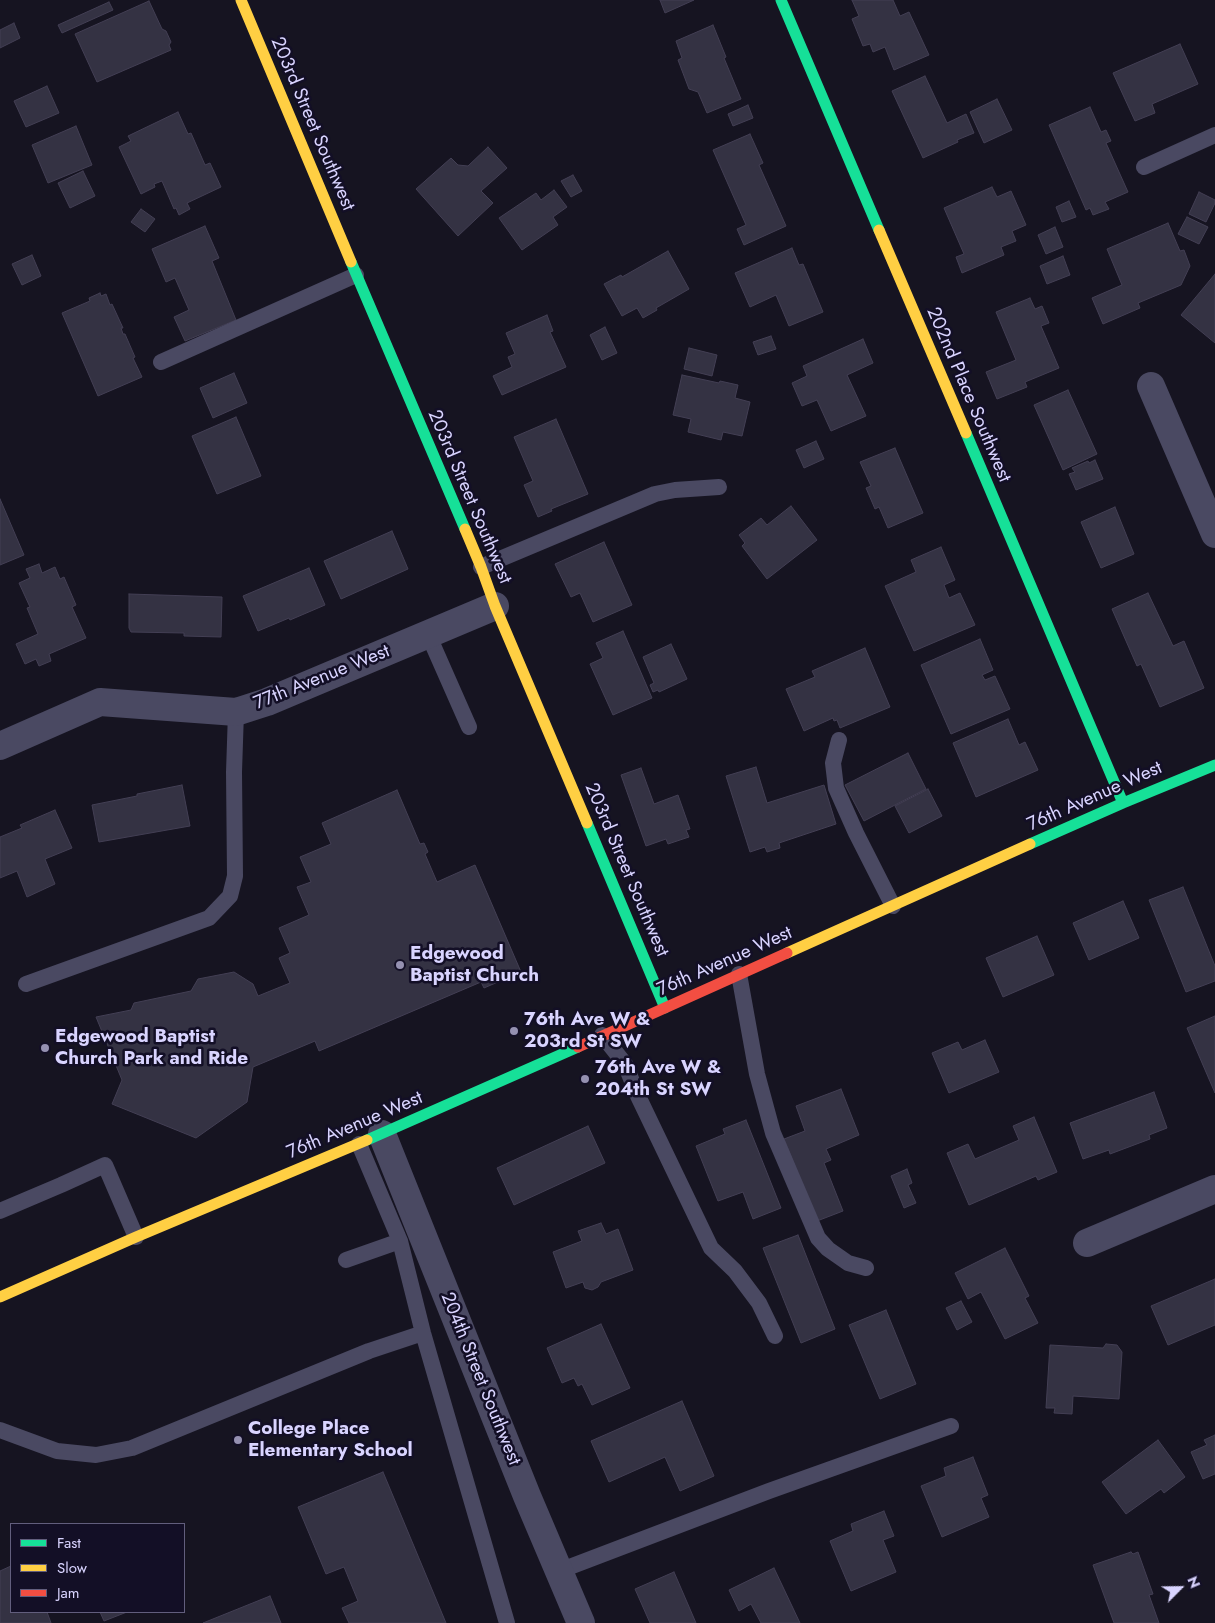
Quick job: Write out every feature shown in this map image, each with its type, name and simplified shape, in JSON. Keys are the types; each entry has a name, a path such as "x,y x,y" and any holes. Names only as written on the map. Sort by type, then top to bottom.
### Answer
{"street":[{"name":"203rd Street Southwest","path":"241,0 481,567 495,606 664,1008"},
{"name":"202nd Place Southwest","path":"782,0 1123,803"},
{"path":"1151,386 1215,534"},
{"name":"77th Avenue West","path":"0,746 100,702 236,712 267,702 495,606"},
{"name":"76th Avenue West","path":"0,1297 136,1237 370,1139 1123,803 1214,766"},
{"name":"204th Street Southwest","path":"370,1139 581,1623"},
{"path":"1087,1243 1215,1189"}],"lane":[{"path":"1144,167 1215,135"},
{"path":"161,362 356,275"},
{"path":"481,567 655,494 675,490 719,487"},
{"path":"428,634 469,727"},
{"path":"26,984 209,918 230,896 235,876 234,772 236,712"},
{"path":"839,740 833,763 836,788 893,906"},
{"path":"739,974 757,1074 773,1133 818,1238 828,1249 848,1263 866,1268"},
{"path":"602,1035 625,1064 638,1096 711,1248 735,1271 759,1303 775,1336"},
{"path":"370,1139 400,1241 423,1333 507,1623"},
{"path":"0,1211 105,1164 136,1237"},
{"path":"346,1260 400,1241"},
{"path":"0,1430 57,1451 96,1455 132,1448 369,1351 423,1333"},
{"path":"559,1571 769,1491 951,1426"}],"building":[{"path":"660,0 694,0 665,13"},
{"path":"852,0 893,0 900,16 909,12 929,55 894,70 885,47 873,52 870,44 863,46 852,19 859,16"},
{"path":"149,1 162,29 166,31 171,42 169,45 171,50 97,82 75,34"},
{"path":"109,2 113,10 62,33 58,25"},
{"path":"14,23 20,38 0,48 0,30"},
{"path":"713,25 741,99 707,113 698,92 689,89 678,60 682,58 676,41"},
{"path":"1180,44 1198,84 1152,104 1155,113 1135,121 1113,73"},
{"path":"925,76 947,123 966,114 974,133 923,158 892,91"},
{"path":"47,86 59,113 26,127 14,101"},
{"path":"997,99 1012,130 984,143 970,112"},
{"path":"748,105 753,118 733,126 728,114"},
{"path":"1090,107 1101,132 1106,130 1111,141 1106,143 1128,192 1105,202 1109,209 1093,215 1090,208 1086,210 1049,125"},
{"path":"178,112 188,134 191,133 205,165 210,163 221,187 187,203 190,209 179,215 176,208 174,209 162,181 154,184 155,187 141,194 119,147 131,141 128,136"},
{"path":"76,126 92,165 48,183 32,145"},
{"path":"750,134 763,163 759,165 786,226 744,245 737,229 746,225 713,150"},
{"path":"488,147 507,168 481,191 493,203 458,236 416,189 451,158 458,165 468,166"},
{"path":"83,171 95,196 70,208 58,183"},
{"path":"573,175 582,191 571,197 561,181"},
{"path":"992,187 997,197 1011,191 1026,225 1012,231 1016,241 1001,247 1004,255 962,273 956,257 964,254 944,208"},
{"path":"554,190 567,207 553,217 558,225 522,250 499,218 536,193 541,200"},
{"path":"1199,192 1215,200 1206,222 1189,214"},
{"path":"1069,201 1076,217 1062,222 1056,207"},
{"path":"141,209 155,219 145,232 131,222"},
{"path":"1187,217 1208,227 1199,244 1178,234"},
{"path":"1168,223 1180,251 1184,250 1190,266 1181,285 1138,303 1140,308 1103,324 1092,298 1122,285 1107,249"},
{"path":"205,226 219,258 212,261 236,320 185,341 174,317 189,310 175,278 166,282 152,249"},
{"path":"1055,227 1063,247 1046,254 1038,235"},
{"path":"792,248 799,265 803,264 823,312 789,326 776,295 750,307 735,273"},
{"path":"668,251 689,289 656,308 657,310 643,318 637,308 622,316 604,284 621,275 622,277"},
{"path":"32,255 41,276 22,285 12,264"},
{"path":"1063,256 1070,275 1047,284 1040,266"},
{"path":"1215,274 1215,343 1181,315"},
{"path":"100,293 101,296 106,294 110,305 112,304 142,377 98,396 62,313 90,301 89,298"},
{"path":"1030,298 1035,309 1042,306 1049,323 1041,326 1059,368 1025,382 1027,387 997,399 986,372 1016,360 996,312"},
{"path":"547,315 553,331 550,332 566,367 502,395 493,376 512,367 508,357 515,354 506,333"},
{"path":"605,327 617,353 602,360 590,335"},
{"path":"771,336 776,349 758,355 753,342"},
{"path":"863,339 873,363 847,375 866,416 831,431 817,400 802,406 792,383 807,376 803,366"},
{"path":"689,348 717,355 712,376 684,369"},
{"path":"234,373 247,403 213,418 200,388"},
{"path":"682,375 738,385 735,398 750,402 742,436 723,432 721,440 688,432 691,419 673,415"},
{"path":"1068,390 1097,454 1063,470 1034,405"},
{"path":"236,417 261,476 217,494 192,436"},
{"path":"556,419 588,494 551,509 552,511 538,517 524,485 533,481 514,437"},
{"path":"816,441 824,459 804,468 796,450"},
{"path":"895,448 923,513 888,528 879,507 875,509 866,488 871,486 860,462"},
{"path":"1095,460 1103,479 1076,490 1069,474 1075,472 1072,468"},
{"path":"0,499 24,555 0,565"},
{"path":"791,506 817,540 767,579 742,546 745,543 739,535 761,518 767,525"},
{"path":"1115,507 1134,554 1101,568 1081,522"},
{"path":"392,531 408,569 341,599 324,561"},
{"path":"604,542 632,605 593,622 580,593 571,597 555,564"},
{"path":"941,547 955,580 944,585 949,598 960,593 975,625 914,651 885,586 916,572 911,560"},
{"path":"39,564 42,573 55,567 60,579 64,577 76,605 72,607 86,638 49,654 51,661 39,666 36,659 25,664 16,644 38,634 27,608 30,607 19,583 30,578 26,569"},
{"path":"309,568 325,605 258,631 243,596"},
{"path":"1148,593 1173,646 1184,641 1204,688 1160,707 1141,664 1137,666 1112,609"},
{"path":"129,594 222,597 221,637 184,636 184,633 131,632 129,628"},
{"path":"623,631 652,698 613,715 590,664 603,658 596,643"},
{"path":"980,639 993,670 982,675 985,680 995,676 1010,709 951,734 921,665"},
{"path":"671,644 687,679 659,692 658,690 653,692 650,685 654,683 643,657"},
{"path":"865,648 890,707 840,728 837,720 834,721 833,718 804,731 786,689 815,677 812,671"},
{"path":"1008,719 1019,745 1025,742 1038,770 976,797 953,743"},
{"path":"908,753 926,789 864,821 845,785"},
{"path":"756,767 767,803 824,785 836,824 779,843 780,848 767,852 765,847 750,852 726,776"},
{"path":"641,768 654,804 678,795 690,829 686,830 689,837 668,844 666,839 646,846 621,775"},
{"path":"182,785 190,826 99,842 92,805"},
{"path":"928,789 942,816 909,833 895,806"},
{"name":"Edgewood Baptist Church","path":"397,790 420,844 424,843 428,852 425,854 437,882 475,865 521,972 484,988 481,982 319,1051 315,1041 253,1067 247,1102 196,1138 112,1104 122,1080 96,1017 131,1010 134,1003 191,991 198,979 234,972 253,984 258,996 290,983 279,958 290,953 279,928 309,915 297,887 311,882 300,857 331,844 322,823"},
{"path":"55,810 72,848 45,859 55,884 27,897 17,871 0,878 0,837 22,828 20,825"},
{"path":"1183,887 1215,966 1215,981 1186,992 1149,900"},
{"path":"1123,901 1139,938 1089,960 1073,923"},
{"path":"1037,936 1054,975 1003,997 986,958"},
{"path":"1215,1016 1215,1093 1187,1028"},
{"path":"985,1040 999,1072 949,1093 932,1053 958,1042 962,1050"},
{"path":"841,1089 859,1135 826,1149 831,1160 824,1163 843,1211 817,1221 784,1139 805,1131 796,1106"},
{"path":"1154,1092 1167,1128 1149,1135 1150,1139 1110,1154 1109,1150 1083,1159 1070,1123"},
{"path":"1034,1117 1057,1172 1038,1180 1036,1176 969,1205 947,1153 968,1144 975,1159 1019,1140 1013,1126"},
{"path":"746,1120 781,1208 753,1219 743,1192 718,1201 696,1146 725,1134 723,1129"},
{"path":"588,1126 605,1163 514,1205 497,1168"},
{"path":"907,1169 912,1183 908,1185 916,1203 904,1208 891,1176"},
{"path":"601,1223 606,1234 618,1229 633,1270 601,1282 598,1287 592,1290 585,1288 583,1282 566,1288 553,1252 582,1241 578,1231"},
{"path":"798,1235 835,1329 801,1343 763,1248"},
{"path":"1005,1248 1029,1296 1025,1298 1038,1323 1005,1339 981,1292 968,1299 955,1273"},
{"path":"1215,1279 1215,1325 1168,1345 1151,1306"},
{"path":"961,1301 972,1322 957,1330 946,1308"},
{"path":"886,1310 916,1384 880,1399 849,1325"},
{"path":"601,1324 630,1388 592,1405 582,1384 578,1386 574,1378 562,1383 547,1348"},
{"path":"1106,1344 1117,1345 1122,1352 1119,1399 1073,1396 1072,1414 1054,1413 1055,1408 1046,1408 1050,1345 1103,1348"},
{"path":"682,1401 714,1476 680,1491 665,1457 609,1482 591,1441"},
{"path":"1215,1435 1215,1474 1203,1479 1191,1452 1207,1445 1204,1440"},
{"path":"1158,1440 1185,1477 1164,1493 1161,1489 1126,1514 1102,1482"},
{"path":"973,1457 988,1495 981,1498 989,1517 942,1537 921,1486 946,1476 944,1468"},
{"path":"383,1472 446,1623 349,1623 342,1608 358,1601 344,1567 326,1574 298,1507"},
{"path":"884,1511 894,1536 883,1540 896,1572 851,1591 830,1541 853,1531 851,1524"},
{"path":"1131,1552 1133,1554 1138,1552 1153,1594 1149,1595 1159,1623 1114,1623 1093,1565"},
{"path":"10,1566 10,1613 47,1613 51,1623 0,1623 0,1571"},
{"path":"774,1568 800,1623 761,1623 751,1604 739,1611 729,1590"},
{"path":"674,1572 696,1623 650,1623 635,1589"},
{"path":"270,1596 281,1623 203,1623"},
{"path":"100,1613 124,1613 104,1621"}],"traffic: fast":[{"path":"781,0 879,230"},
{"path":"351,262 465,529"},
{"path":"966,433 1123,803"},
{"path":"1030,844 1215,765"},
{"path":"587,823 665,1008"},
{"path":"367,1140 578,1047"}],"traffic: slow":[{"path":"241,0 351,262"},
{"path":"879,230 966,433"},
{"path":"465,529 495,606 587,823"},
{"path":"787,953 1030,844"},
{"path":"0,1297 136,1237 367,1140"}],"traffic: jam":[{"path":"578,1047 787,953"}],"place":[{"name":"Edgewood Baptist Church","path":"400,965"},
{"name":"76th Ave W & 203rd St SW","path":"514,1031"},
{"name":"Edgewood Baptist Church Park and Ride","path":"45,1048"},
{"name":"76th Ave W & 204th St SW","path":"585,1079"},
{"name":"College Place Elementary School","path":"238,1440"}]}
